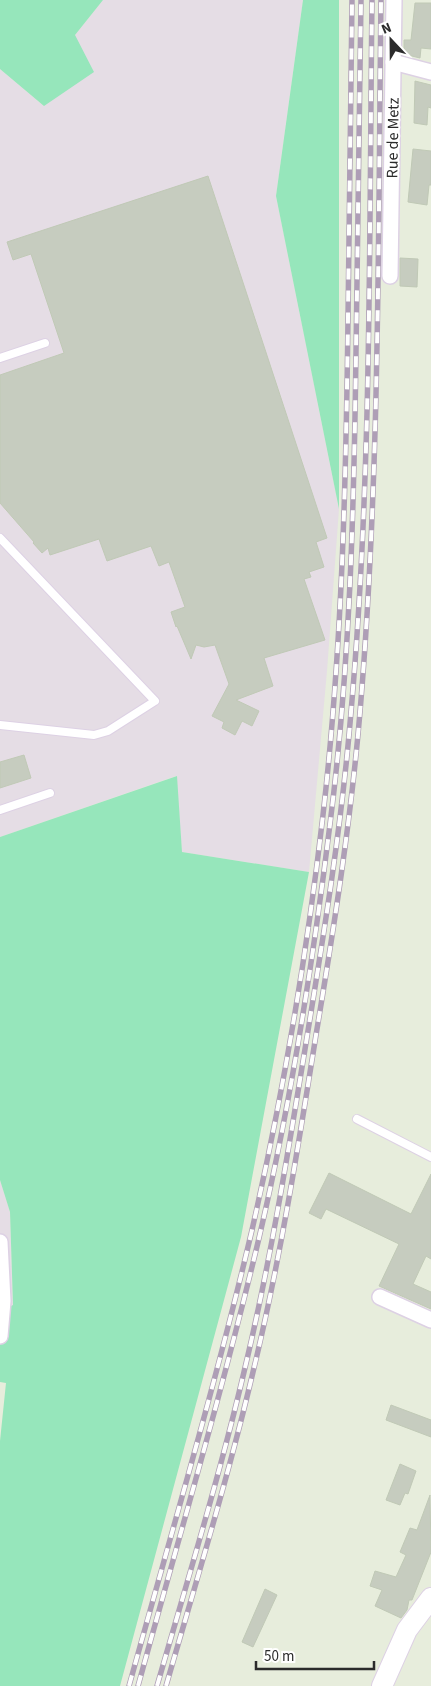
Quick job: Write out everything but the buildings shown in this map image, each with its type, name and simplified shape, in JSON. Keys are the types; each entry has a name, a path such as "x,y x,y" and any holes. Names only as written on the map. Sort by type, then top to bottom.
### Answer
{"street":[{"name":"Rue de Metz","path":"390,276 394,0"},
{"path":"393,62 431,72"},
{"path":"0,1242 3,1294 0,1336"},
{"path":"380,1297 431,1320"},
{"path":"382,1686 407,1630 428,1607"}],"lane":[{"path":"0,358 45,344"},
{"path":"0,538 155,701 108,730 94,735 0,724"},
{"path":"0,810 50,792"},
{"path":"357,1119 431,1157"}],"shaded area":[{"path":"103,0 303,0 276,196 339,509 309,872 182,852 176,776 0,837 0,69 44,106 75,35"},
{"path":"0,1180 10,1212 13,1306 0,1312"}],"green space":[{"path":"0,0 103,0 75,35 94,72 44,106 0,69"},
{"path":"303,0 339,0 339,509 276,196"},
{"path":"177,776 182,852 309,872 241,1237 120,1686 0,1686 0,1441 6,1383 0,1382 0,1312 13,1305 10,1212 0,1180 0,837"}],"railway":[{"path":"129,1686 208,1401 252,1230 293,1024 317,867 335,691 342,567 347,380 352,0"},
{"path":"138,1686 216,1407 271,1187 309,980 323,876 337,765 350,588 355,411 361,0"},
{"path":"157,1686 224,1451 262,1290 292,1126 338,837 351,712 363,534 370,267 372,0"},
{"path":"166,1686 233,1451 272,1288 302,1120 347,833 367,623 375,445 381,0"}]}
